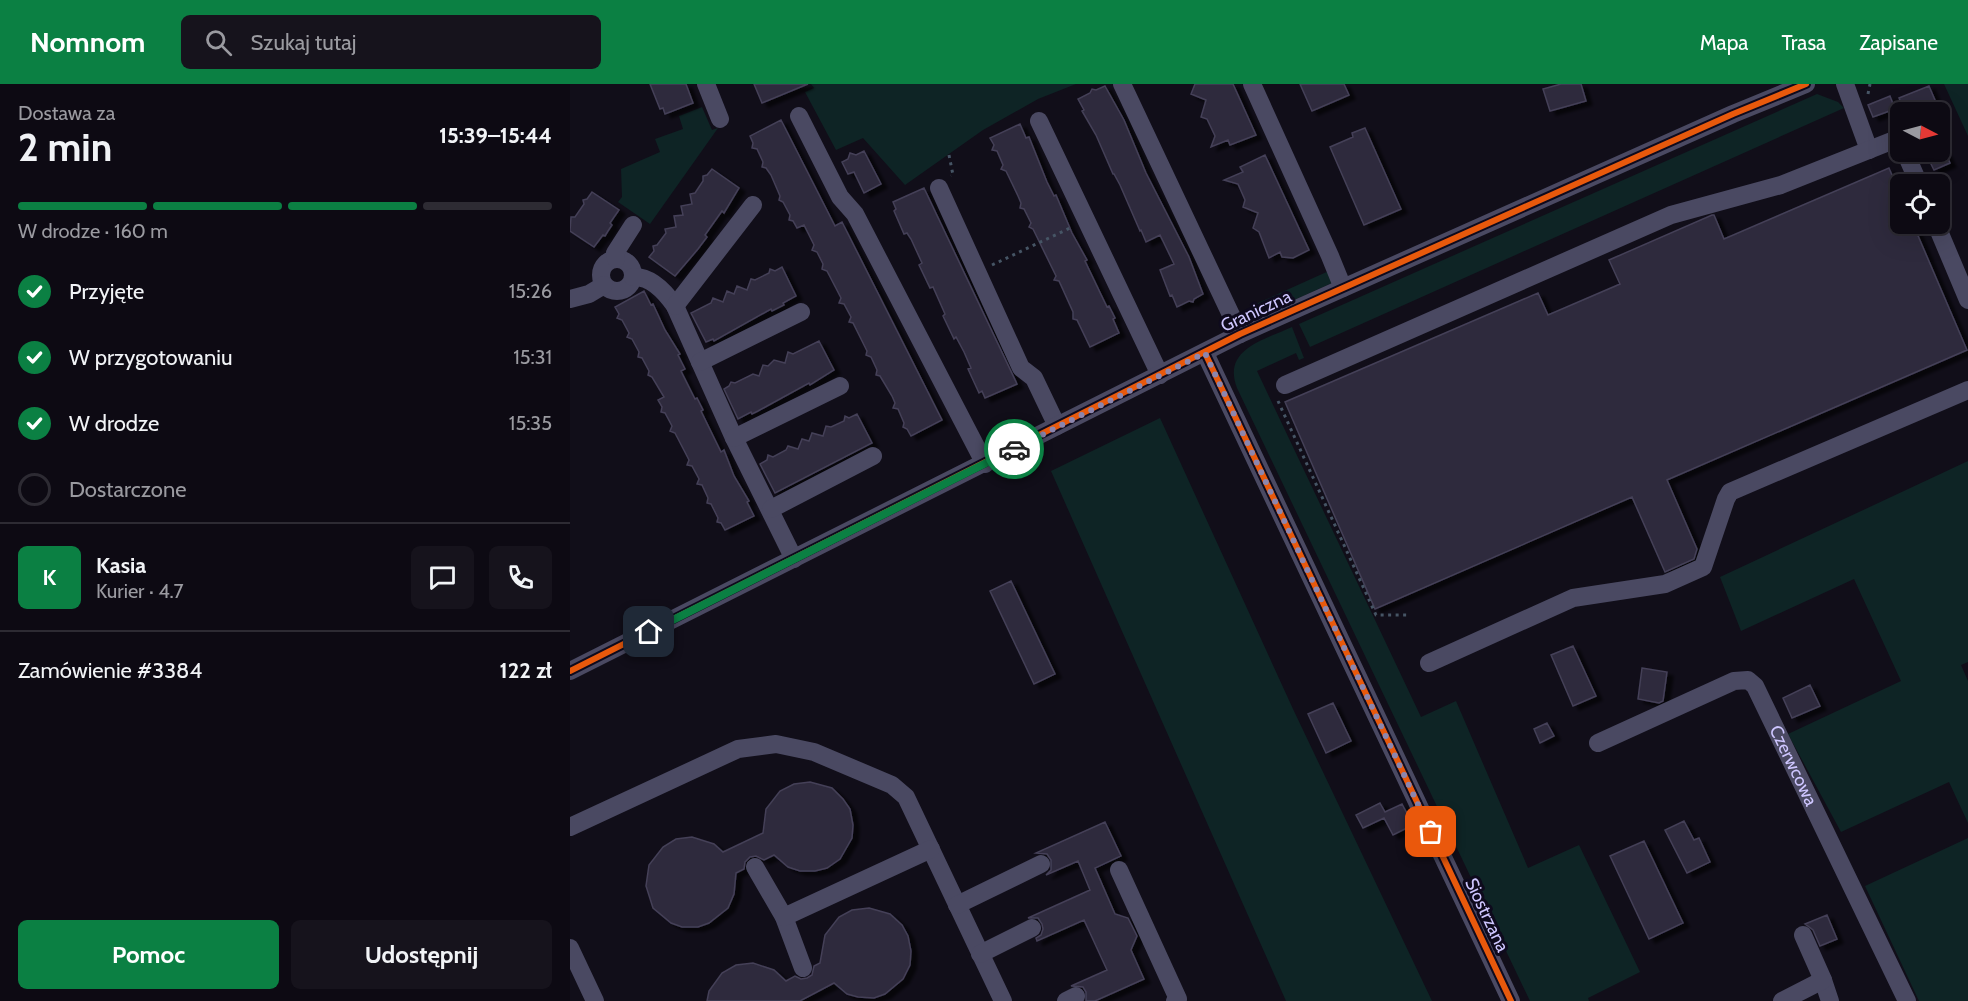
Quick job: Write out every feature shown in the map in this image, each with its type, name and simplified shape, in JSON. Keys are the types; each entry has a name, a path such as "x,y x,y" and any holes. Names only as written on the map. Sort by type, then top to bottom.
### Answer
{"street":[{"path":"706,84 720,119"},
{"path":"1122,84 1240,334"},
{"path":"1252,84 1330,256 1342,288"},
{"name":"Graniczna","path":"570,671 1240,334 1733,114 1806,84"},
{"path":"1845,84 1869,150"},
{"path":"799,116 840,197 855,214 985,464"},
{"path":"1039,121 1160,375"},
{"path":"1285,385 1671,215 1781,185 1890,142"},
{"path":"939,188 1021,368 1034,378 1057,426"},
{"path":"675,306 753,205"},
{"path":"616,259 615,253 633,225"},
{"path":"1940,234 1968,300"},
{"path":"616,259 628,262 633,278 632,283 623,290 613,291 604,285 602,270 608,262 616,259"},
{"path":"633,278 639,277 664,290 675,306 734,438 794,559"},
{"path":"570,299 589,294 604,285"},
{"path":"700,362 801,312"},
{"name":"Siostrzana","path":"1205,353 1511,1001"},
{"path":"734,438 840,386"},
{"path":"1429,663 1573,598 1665,584 1703,567 1730,492 1968,390"},
{"path":"771,509 873,456"},
{"name":"Czerwcowa","path":"1598,743 1734,681 1748,680 1755,686 1907,1001"},
{"path":"570,827 738,749 776,744 814,752 892,785 906,797 1003,1001"},
{"path":"784,917 931,849"},
{"path":"957,905 1041,864"},
{"path":"755,867 784,917 802,968"},
{"path":"1119,870 1178,999 1175,1001"},
{"path":"980,954 1032,928"},
{"path":"1803,935 1830,1001"},
{"path":"570,948 595,1001"},
{"path":"1782,1001 1823,980"}],"path":[{"path":"1869,98 1870,84"},
{"path":"977,272 1086,220"},
{"path":"1285,385 1278,401 1376,615 1408,615"}],"green space":[{"path":"811,84 1076,84 1038,99 983,130 905,185 863,138 836,150 805,92 814,88"},
{"path":"1944,84 1968,84 1968,136"},
{"path":"1817,94 1838,102 1844,108 1310,347 1299,324"},
{"path":"702,107 712,130 718,128 650,224 618,202 622,197 621,169 660,152 655,139 683,129 679,116"},
{"path":"1331,270 1332,283 1256,317 1254,314 1258,303"},
{"path":"1292,327 1304,358 1299,360 1296,353 1257,371 1421,717 1456,701 1528,868 1579,845 1640,972 1588,998 1589,1001 1530,1001 1237,388 1234,375 1235,364 1240,355 1258,342"},
{"path":"1160,418 1293,709 1432,1001 1286,1001 1051,471"},
{"path":"1968,461 1968,662 1961,665 1968,681 1968,823 1949,782 1841,832 1788,734 1901,681 1854,579 1741,631 1720,577"},
{"path":"1968,838 1968,1001 1919,1001 1865,886"}],"building":[{"path":"650,84 686,84 693,103 665,114 663,108 660,109"},
{"path":"754,84 808,84 762,103"},
{"path":"1195,84 1233,84 1256,135 1230,145 1228,140 1211,147 1215,136 1207,119 1201,117 1206,100 1191,94"},
{"path":"1300,84 1344,84 1349,95 1312,111"},
{"path":"1561,84 1581,84 1586,101 1550,111 1543,89"},
{"path":"1105,86 1124,120 1146,173 1189,257 1203,294 1193,302 1189,301 1177,307 1172,295 1170,296 1160,270 1174,264 1160,235 1146,242 1096,135 1082,111 1084,110 1078,99 1090,93 1092,89 1096,90"},
{"path":"1929,86 1935,100 1901,102 1899,98"},
{"path":"1890,96 1892,102 1890,102 1890,111 1873,117 1868,105"},
{"path":"781,120 835,226 842,222 942,420 911,436 903,427 904,423 898,409 893,408 895,403 892,396 880,376 876,375 877,370 871,357 866,355 867,351 853,323 849,322 851,317 844,304 839,303 841,298 827,271 822,269 823,264 817,252 812,250 814,245 804,225 797,228 793,221 789,220 790,215 783,202 779,200 780,196 771,175 766,168 762,167 763,162 757,149 752,148 753,143 750,136"},
{"path":"1020,124 1026,138 1029,137 1047,182 1054,196 1056,195 1107,307 1109,306 1115,318 1113,319 1119,333 1090,347 1077,320 1073,319 1073,312 1059,281 1054,280 1056,276 1033,229 1029,227 1031,223 1024,209 1020,208 1021,203 1006,171 1001,169 1003,165 997,151 992,150 994,145 990,138"},
{"path":"1365,128 1401,209 1364,225 1330,147 1353,137 1352,133"},
{"path":"864,151 881,184 864,193 854,172 848,174 842,162 848,159 850,153 856,155"},
{"path":"1265,155 1309,250 1293,258 1282,257 1280,252 1269,258 1259,232 1253,228 1258,213 1243,207 1245,200 1238,184 1224,180 1243,172 1240,167"},
{"path":"1930,162 1950,162 1950,163 1934,170"},
{"path":"1889,168 1892,174 1890,234 1917,234 1967,350 1667,480 1697,549 1694,559 1665,572 1632,497 1375,609 1285,402 1538,293 1548,315 1620,284 1609,260 1712,215 1724,239"},
{"path":"712,169 739,188 724,213 722,211 705,235 707,237 675,276 649,257 654,251 653,246 657,245 666,233 665,229 676,227 674,216 683,215 681,206 692,204 690,194 695,193 703,181 703,176"},
{"path":"924,188 1017,384 985,398 982,391 979,393 968,369 971,368 964,352 956,337 954,339 933,287 930,288 919,265 922,263 911,239 907,233 904,234 894,211 896,209 893,202"},
{"path":"592,192 619,210 605,236 603,235 594,247 570,231 571,217 575,217 584,204 583,200 587,199"},
{"path":"782,267 796,296 783,303 784,305 772,311 771,309 714,341 713,339 706,342 691,313 711,303 713,298 723,302 727,291 734,294 737,286 747,290 751,279 755,280 769,273 770,269 775,271"},
{"path":"644,291 680,354 678,355 685,369 681,371 703,410 701,411 721,452 724,450 734,476 749,501 747,502 754,516 725,530 721,523 717,522 718,518 711,504 707,503 708,498 702,485 697,484 699,479 692,466 687,465 689,460 675,433 670,431 672,426 665,413 661,412 662,407 658,400 664,397 652,377 648,375 649,371 642,358 638,357 639,352 632,339 627,337 629,333 622,320 617,318 619,314 615,307"},
{"path":"819,341 834,370 810,385 809,383 758,411 738,419 724,389 731,382 735,383 753,374 759,376 763,365 768,366 774,360 785,363 788,352 793,354"},
{"path":"857,414 872,443 775,493 760,464 767,460 768,455 773,457 786,450 788,446 798,449 802,439 809,441 812,433 823,436 826,426 831,427 844,421 845,416 849,418"},
{"path":"1011,581 1055,674 1034,684 990,591"},
{"path":"1573,646 1596,696 1573,706 1551,655"},
{"path":"1642,668 1667,672 1663,701 1659,703 1638,699"},
{"path":"1810,685 1820,706 1792,718 1783,698"},
{"path":"1333,703 1351,741 1326,753 1308,714"},
{"path":"1547,723 1554,736 1540,743 1534,729"},
{"path":"810,782 832,788 850,809 853,825 852,838 840,859 827,868 800,871 788,867 774,855 764,860 756,856 750,857 745,862 744,869 736,873 734,894 728,908 709,923 698,927 682,927 671,923 653,908 646,886 649,865 663,847 676,839 692,837 714,844 723,852 763,833 766,809 780,791 794,784"},
{"path":"1380,803 1385,812 1402,804 1413,825 1393,835 1384,818 1363,828 1356,815"},
{"path":"1684,821 1694,840 1699,838 1710,862 1687,873 1665,830"},
{"path":"1105,822 1121,856 1095,868 1115,914 1128,918 1137,936 1131,950 1144,979 1095,1001 1086,1001 1086,992 1083,987 1071,986 1107,970 1084,920 1037,941 1036,938 1041,935 1043,929 1042,924 1038,918 1028,918 1090,890 1078,861 1046,875 1051,870 1051,860 1047,854 1036,853"},
{"path":"1644,841 1683,923 1649,939 1610,856"},
{"path":"869,908 890,914 902,925 908,936 911,951 910,965 903,979 885,994 874,998 858,997 847,994 834,983 800,1001 707,1001 709,991 722,973 736,965 753,963 774,970 786,981 795,976 801,979 807,978 812,975 814,966 820,963 825,935 839,917 852,910"},
{"path":"1827,915 1837,939 1820,946 1813,930 1805,924"}],"cycle path":[{"path":"570,671 1240,334 1733,114 1806,84"},
{"path":"1205,353 1511,1001"}],"way so far":[{"path":"1014,449 1205,353 1431,832"}],"route":[{"path":"649,632 1014,449"}]}
